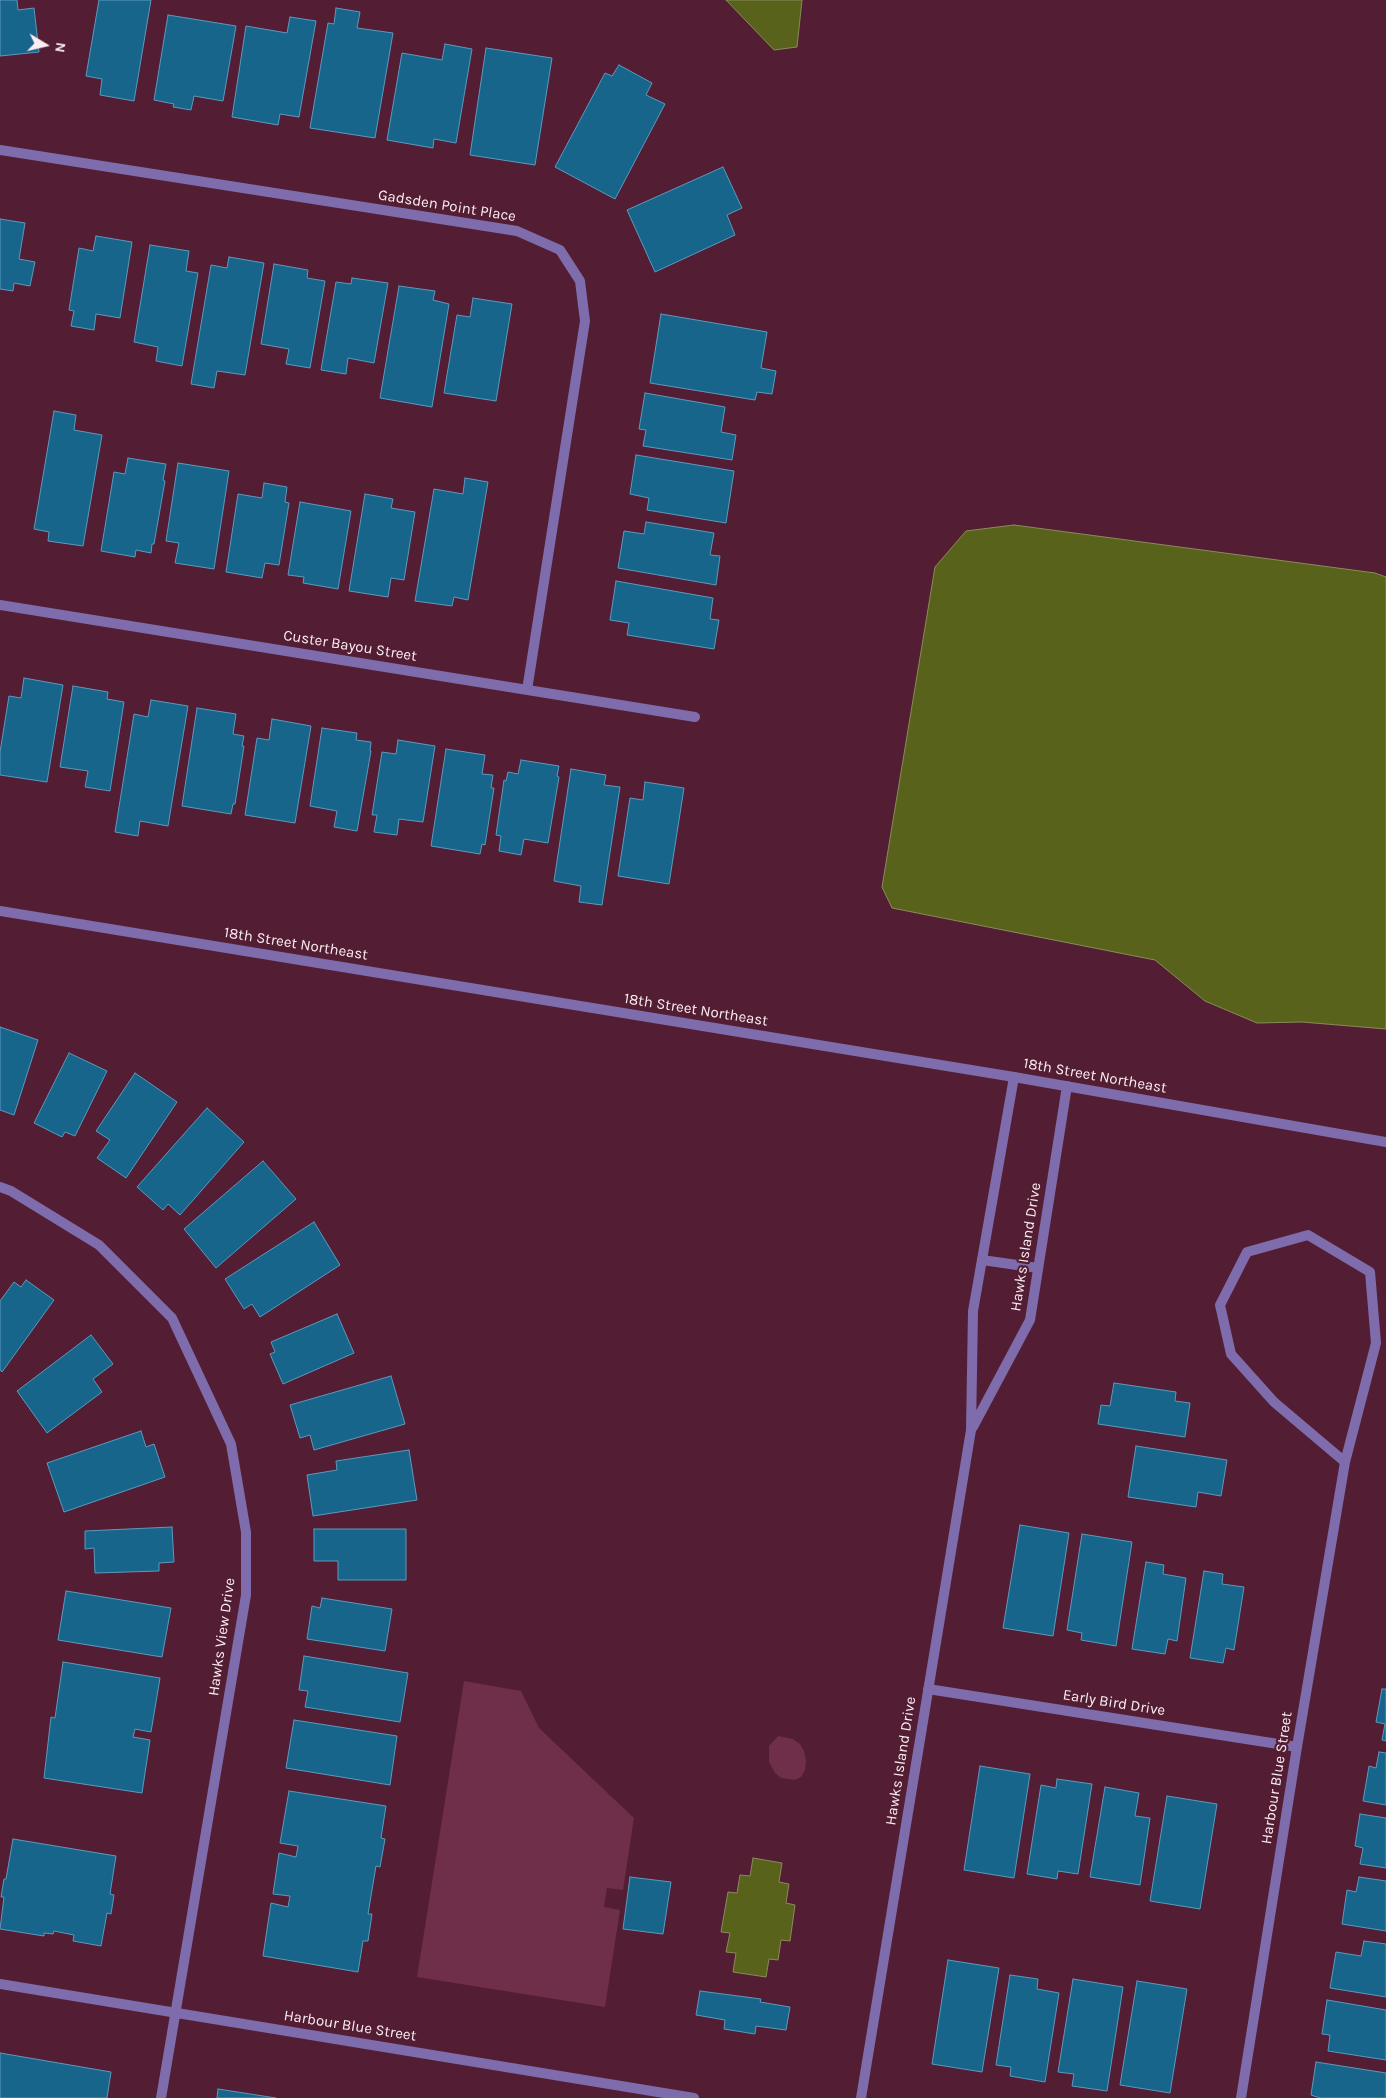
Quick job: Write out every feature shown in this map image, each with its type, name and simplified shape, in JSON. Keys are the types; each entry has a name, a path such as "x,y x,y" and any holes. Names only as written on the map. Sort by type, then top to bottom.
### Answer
{"street":[{"name":"Gadsden Point Place","path":"0,150 517,231 560,250 580,281 585,321 526,690"},
{"name":"Custer Bayou Street","path":"0,605 695,717"},
{"name":"18th Street Northeast","path":"0,911 1014,1077 1386,1142"},
{"name":"Hawks Island Drive","path":"861,2098 971,1430 973,1312 1014,1077"},
{"name":"Hawks Island Drive","path":"971,1430 1030,1320 1067,1086"},
{"name":"Hawks View Drive","path":"0,1187 11,1191 99,1245 172,1318 231,1444 246,1532 246,1595 161,2098"},
{"name":"Harbour Blue Street","path":"1241,2098 1345,1462 1376,1343 1370,1272 1308,1235 1247,1252 1220,1305 1231,1354 1274,1402 1345,1462"},
{"path":"982,1260 1038,1268"},
{"name":"Early Bird Drive","path":"928,1689 1297,1747"},
{"name":"Harbour Blue Street","path":"0,1984 694,2098"}],"shaded area":[{"path":"726,0 802,0 797,47 774,50"},
{"path":"1014,525 1375,573 1386,577 1386,1029 1302,1022 1257,1023 1205,1001 1155,960 892,908 882,887 935,567 966,531"},
{"path":"464,1681 521,1691 539,1728 634,1818 623,1890 607,1888 604,1907 620,1910 605,2007 417,1977"},
{"path":"778,1736 793,1739 800,1744 804,1751 805,1770 801,1777 795,1780 781,1778 775,1773 769,1762 769,1746"},
{"path":"753,1858 782,1863 779,1882 789,1884 786,1903 795,1905 790,1941 781,1940 778,1960 769,1959 766,1977 733,1972 736,1953 726,1952 730,1933 721,1932 728,1892 737,1893 740,1875 750,1876"}],"building":[{"path":"0,0 17,0 18,10 34,8 39,52 0,56"},
{"path":"99,0 151,0 134,101 100,95 102,79 86,76"},
{"path":"336,8 360,12 357,28 393,33 375,138 310,128 328,23 334,24"},
{"path":"168,15 236,26 223,101 194,96 191,110 173,107 174,104 154,100"},
{"path":"290,17 316,21 299,117 280,114 278,125 232,117 246,26 287,33"},
{"path":"445,44 472,49 456,143 434,139 433,148 387,140 402,53 442,60"},
{"path":"486,48 552,58 535,165 470,155"},
{"path":"619,65 652,83 646,95 665,104 615,199 555,167 605,73 612,76"},
{"path":"723,167 742,208 727,215 735,235 655,272 627,210"},
{"path":"0,219 25,223 19,259 35,262 30,286 14,283 13,291 0,289"},
{"path":"96,236 132,242 120,318 96,314 94,330 71,326 74,311 69,310 79,248 93,251"},
{"path":"150,245 189,251 186,271 198,273 182,366 156,361 158,347 134,342"},
{"path":"229,257 264,263 245,375 217,371 214,388 191,384 211,265 227,268"},
{"path":"274,264 308,270 307,278 325,281 310,368 286,364 289,349 261,344"},
{"path":"352,278 388,283 374,363 348,358 346,374 321,370 336,282 351,284"},
{"path":"399,286 435,291 433,300 449,304 432,407 380,398"},
{"path":"473,298 512,304 496,401 444,393 457,315 470,317"},
{"path":"661,314 767,332 761,368 776,371 772,394 757,392 755,400 650,383"},
{"path":"645,393 725,407 721,432 736,435 732,460 643,446 646,430 639,429"},
{"path":"54,411 76,415 74,430 102,435 83,546 48,541 49,532 34,529"},
{"path":"636,455 734,471 726,523 647,510 649,498 630,494"},
{"path":"128,458 166,464 163,480 165,481 151,553 136,550 135,557 101,551 114,472 125,474"},
{"path":"178,463 229,471 214,569 175,563 179,543 166,541"},
{"path":"465,478 488,482 468,600 454,597 452,606 415,601 434,489 463,494"},
{"path":"264,483 287,487 285,502 289,503 279,565 265,563 262,578 226,572 238,494 262,498"},
{"path":"365,494 393,499 391,508 415,512 404,580 391,578 388,597 349,591"},
{"path":"300,502 351,511 338,589 303,583 304,577 288,575"},
{"path":"646,522 714,533 710,555 720,556 716,585 618,568 624,531 644,534"},
{"path":"616,581 713,598 710,619 719,620 714,649 627,635 629,623 610,620"},
{"path":"24,678 63,685 47,782 0,775 0,752 9,696 21,698"},
{"path":"73,686 108,692 107,699 124,702 110,791 85,787 88,771 60,767"},
{"path":"151,700 188,706 168,826 140,821 138,836 115,832 134,714 148,717"},
{"path":"197,708 236,714 233,734 244,736 235,804 233,804 231,814 182,806"},
{"path":"272,719 311,726 295,823 245,815 257,738 269,740"},
{"path":"322,728 357,733 356,740 371,742 357,831 334,827 337,811 310,806"},
{"path":"398,740 435,746 423,822 399,819 397,835 374,832 377,815 372,815 382,752 396,754"},
{"path":"446,749 485,755 482,774 493,775 491,788 494,788 485,845 482,844 480,854 431,846"},
{"path":"521,760 559,766 557,776 559,777 548,843 524,839 521,855 499,851 501,836 496,835 504,780 506,781 508,772 518,774"},
{"path":"571,769 606,775 604,785 620,787 602,905 579,902 581,886 554,881"},
{"path":"645,782 684,788 669,884 618,876 630,798 643,800"},
{"path":"0,1027 38,1040 14,1115 0,1110"},
{"path":"69,1053 107,1071 75,1136 65,1132 62,1137 34,1123"},
{"path":"135,1073 177,1102 126,1178 97,1158 110,1140 96,1131"},
{"path":"207,1108 244,1142 180,1215 168,1204 163,1210 137,1187"},
{"path":"263,1161 296,1199 216,1268 184,1229"},
{"path":"314,1222 340,1265 260,1317 252,1304 244,1309 225,1279"},
{"path":"26,1280 54,1300 2,1372 0,1370 0,1301 14,1282 21,1287"},
{"path":"337,1314 354,1353 283,1384 270,1354 275,1352 271,1342"},
{"path":"91,1335 113,1364 93,1379 102,1392 47,1433 17,1391"},
{"path":"391,1376 405,1424 314,1450 310,1435 300,1438 290,1405"},
{"path":"1114,1383 1176,1392 1175,1401 1190,1403 1185,1437 1098,1424 1101,1405 1110,1406"},
{"path":"141,1431 146,1447 154,1444 165,1477 64,1512 47,1463"},
{"path":"1136,1446 1227,1460 1221,1496 1198,1492 1196,1507 1128,1497"},
{"path":"409,1450 417,1500 313,1516 307,1475 337,1470 336,1461"},
{"path":"1020,1525 1069,1533 1053,1636 1003,1628"},
{"path":"172,1527 174,1562 159,1563 159,1571 95,1573 94,1548 85,1549 85,1531"},
{"path":"314,1529 406,1529 406,1580 338,1580 338,1561 314,1561"},
{"path":"1082,1534 1132,1542 1116,1646 1081,1640 1082,1633 1067,1630"},
{"path":"1146,1562 1164,1565 1163,1574 1186,1578 1177,1641 1168,1639 1165,1654 1132,1649"},
{"path":"1204,1571 1223,1574 1222,1584 1244,1587 1234,1650 1226,1648 1223,1663 1190,1658"},
{"path":"66,1591 171,1608 162,1657 58,1640"},
{"path":"322,1598 392,1609 385,1651 307,1639 312,1606 320,1608"},
{"path":"304,1656 408,1673 400,1722 305,1707 308,1691 299,1690"},
{"path":"63,1662 160,1678 151,1732 135,1729 133,1737 150,1740 142,1793 44,1778 51,1717 55,1718"},
{"path":"1382,1689 1386,1689 1386,1741 1382,1740 1385,1724 1376,1722"},
{"path":"294,1720 397,1736 390,1785 286,1768"},
{"path":"1379,1752 1386,1753 1386,1805 1363,1801 1369,1766 1376,1768"},
{"path":"980,1766 1030,1774 1014,1878 964,1870"},
{"path":"1057,1779 1092,1784 1078,1874 1058,1871 1057,1879 1027,1874 1041,1785 1056,1788"},
{"path":"1105,1787 1139,1793 1135,1816 1150,1818 1140,1885 1090,1877"},
{"path":"289,1791 386,1806 381,1838 385,1839 380,1867 376,1866 368,1914 372,1914 368,1941 363,1941 358,1972 263,1956 271,1903 288,1907 290,1896 273,1894 279,1853 296,1857 298,1846 280,1843"},
{"path":"1167,1796 1217,1804 1200,1909 1150,1901"},
{"path":"1360,1814 1386,1818 1386,1868 1360,1864 1363,1848 1355,1846"},
{"path":"13,1839 116,1856 110,1894 114,1895 111,1914 107,1913 101,1946 73,1941 74,1935 54,1931 53,1934 44,1933 44,1936 0,1929 4,1897 1,1897"},
{"path":"630,1877 671,1882 663,1934 623,1929"},
{"path":"1359,1877 1386,1881 1386,1931 1342,1924 1347,1890 1356,1892"},
{"path":"1364,1941 1386,1944 1386,1997 1330,1988 1336,1952 1361,1956"},
{"path":"948,1960 999,1968 982,2072 932,2064"},
{"path":"1010,1975 1038,1979 1037,1989 1059,1993 1045,2082 1010,2076 1011,2067 996,2065"},
{"path":"1073,1979 1123,1987 1107,2091 1072,2086 1074,2074 1058,2072"},
{"path":"1137,1981 1187,1989 1170,2093 1120,2085"},
{"path":"700,1991 761,1999 760,2002 790,2007 786,2030 756,2026 755,2034 724,2029 725,2020 696,2015"},
{"path":"1327,2000 1386,2010 1386,2060 1328,2051 1330,2035 1322,2034"},
{"path":"0,2053 111,2072 107,2098 0,2098"},
{"path":"1316,2062 1386,2073 1386,2098 1320,2098 1311,2095"},
{"path":"218,2089 276,2098 217,2098"}]}
